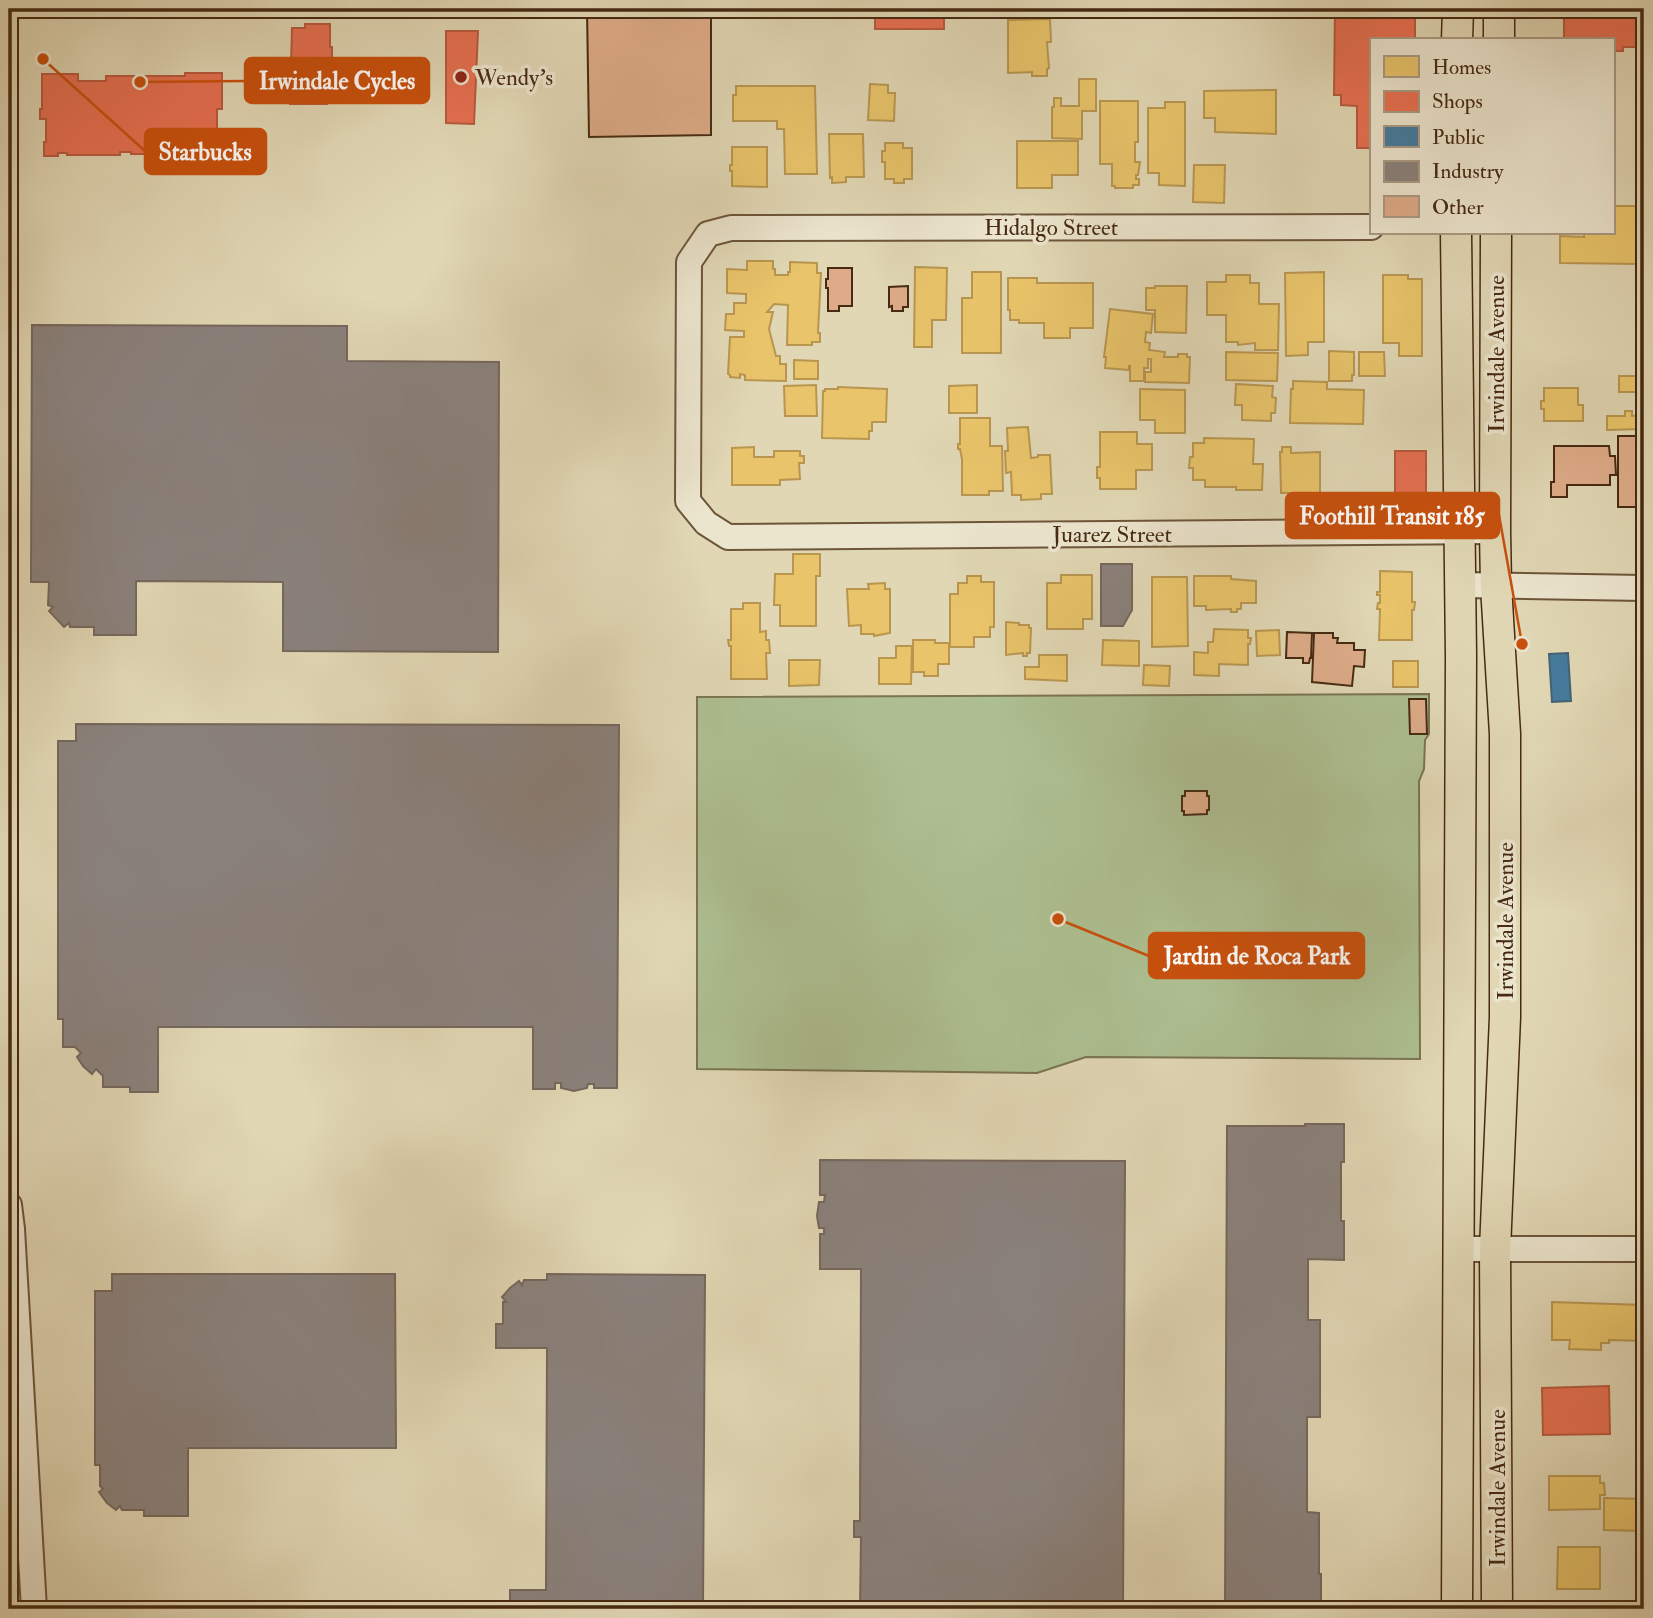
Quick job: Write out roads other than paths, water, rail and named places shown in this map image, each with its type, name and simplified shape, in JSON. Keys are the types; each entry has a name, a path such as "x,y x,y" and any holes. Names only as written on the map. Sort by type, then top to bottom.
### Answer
{"main road":[{"path":"1457,38 1458,9"},
{"path":"1499,9 1499,38"},
{"name":"Irwindale Avenue","path":"1456,234 1460,585 1457,1609"},
{"name":"Irwindale Avenue","path":"1496,234 1496,586 1506,734 1505,1017 1495,1249 1497,1609"}],"street":[{"name":"Hidalgo Street","path":"728,537 706,523 688,501 689,262 708,233 731,228 1370,227"},
{"name":"Juarez Street","path":"728,537 1495,531"},
{"path":"1460,585 1644,588"},
{"path":"9,1205 34,1609"},
{"path":"1459,1249 1644,1249"}],"place":[{"name":"Starbucks","path":"43,59"},
{"name":"Wendy's","path":"461,77"},
{"name":"Irwindale Cycles","path":"140,82"},
{"name":"Foothill Transit 185","path":"1522,644"},
{"name":"Jardin de Roca Park","path":"1058,919"}]}
